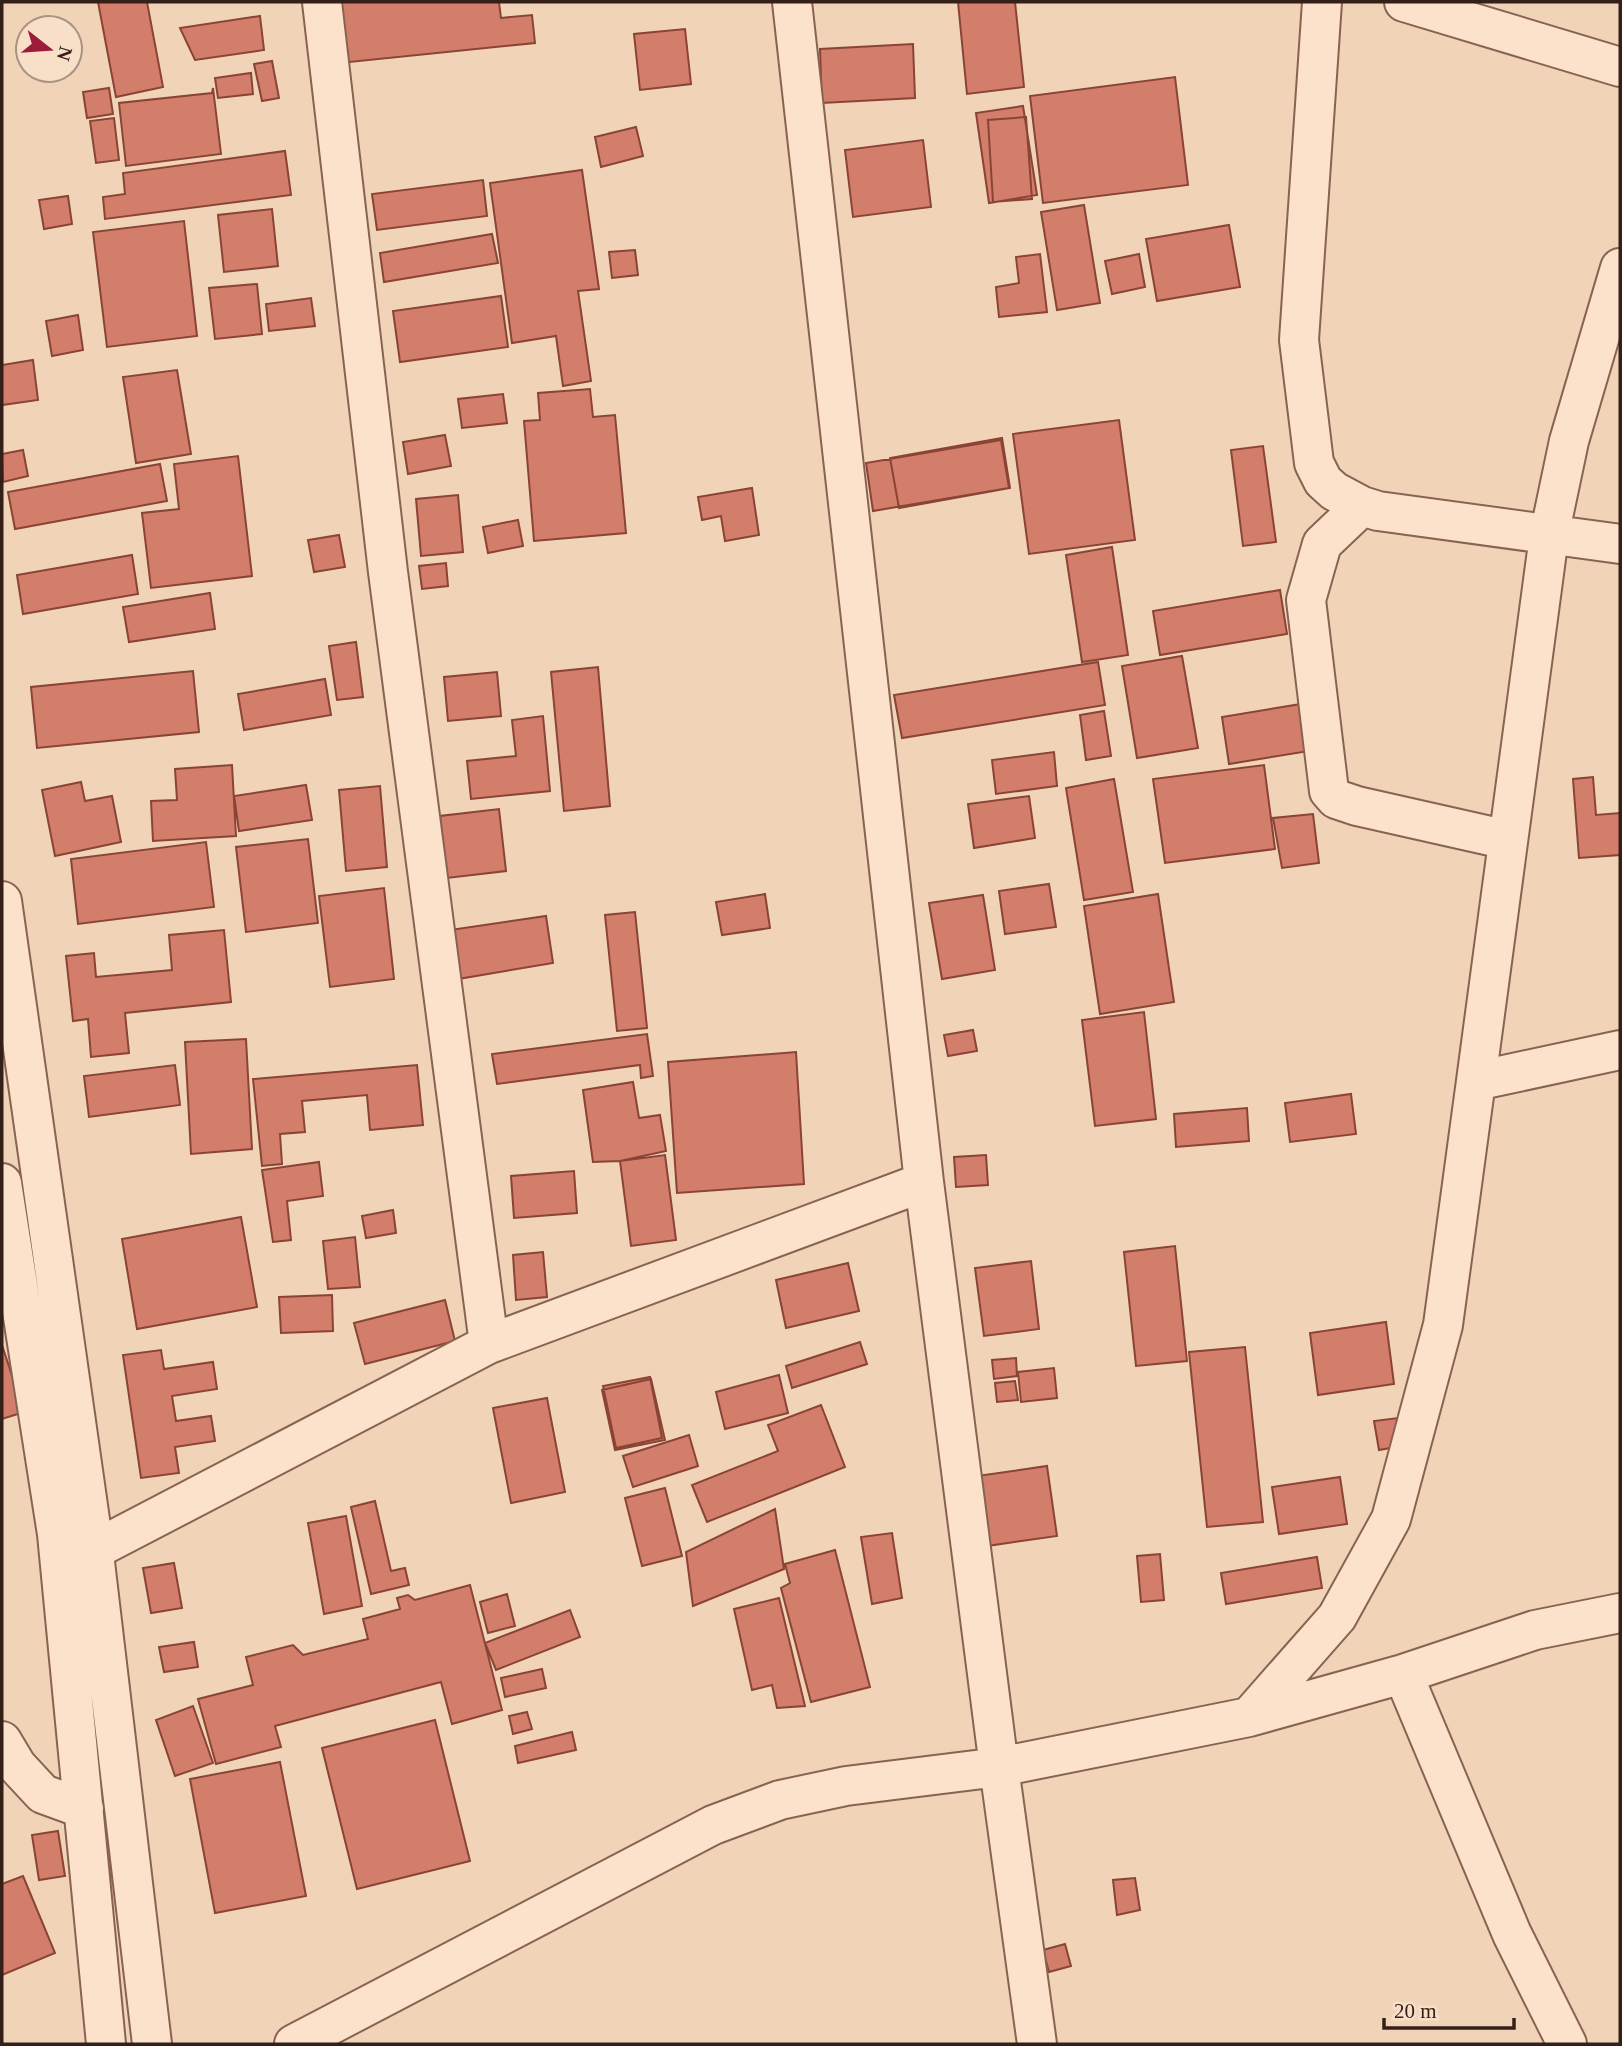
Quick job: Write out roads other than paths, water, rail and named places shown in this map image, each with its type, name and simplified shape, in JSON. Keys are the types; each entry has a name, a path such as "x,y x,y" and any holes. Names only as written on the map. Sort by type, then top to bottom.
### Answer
{"street":[{"path":"322,2 387,558 489,1344"},
{"path":"792,2 924,1182 1037,2044"},
{"path":"1322,2 1299,340 1314,463 1323,481 1334,491 1362,506 1549,536 1620,544"},
{"path":"1404,2 1620,67"},
{"path":"1249,1717 1337,1617 1391,1519 1443,1325 1549,536 1569,441 1620,268"},
{"path":"1362,506 1322,544 1307,600 1329,791 1336,799 1357,806 1508,840"},
{"path":"2,901 94,1550 152,2044"},
{"path":"1476,1081 1620,1050"},
{"path":"94,1550 489,1344 924,1182"},
{"path":"2,1183 57,1534 106,2044"},
{"path":"294,2044 713,1825 780,1800 833,1789 999,1767 1249,1717 1403,1674 1535,1630 1620,1613"},
{"path":"1403,1674 1512,1934 1567,2044"},
{"path":"2,1741 17,1766 43,1794 84,1809"}]}
